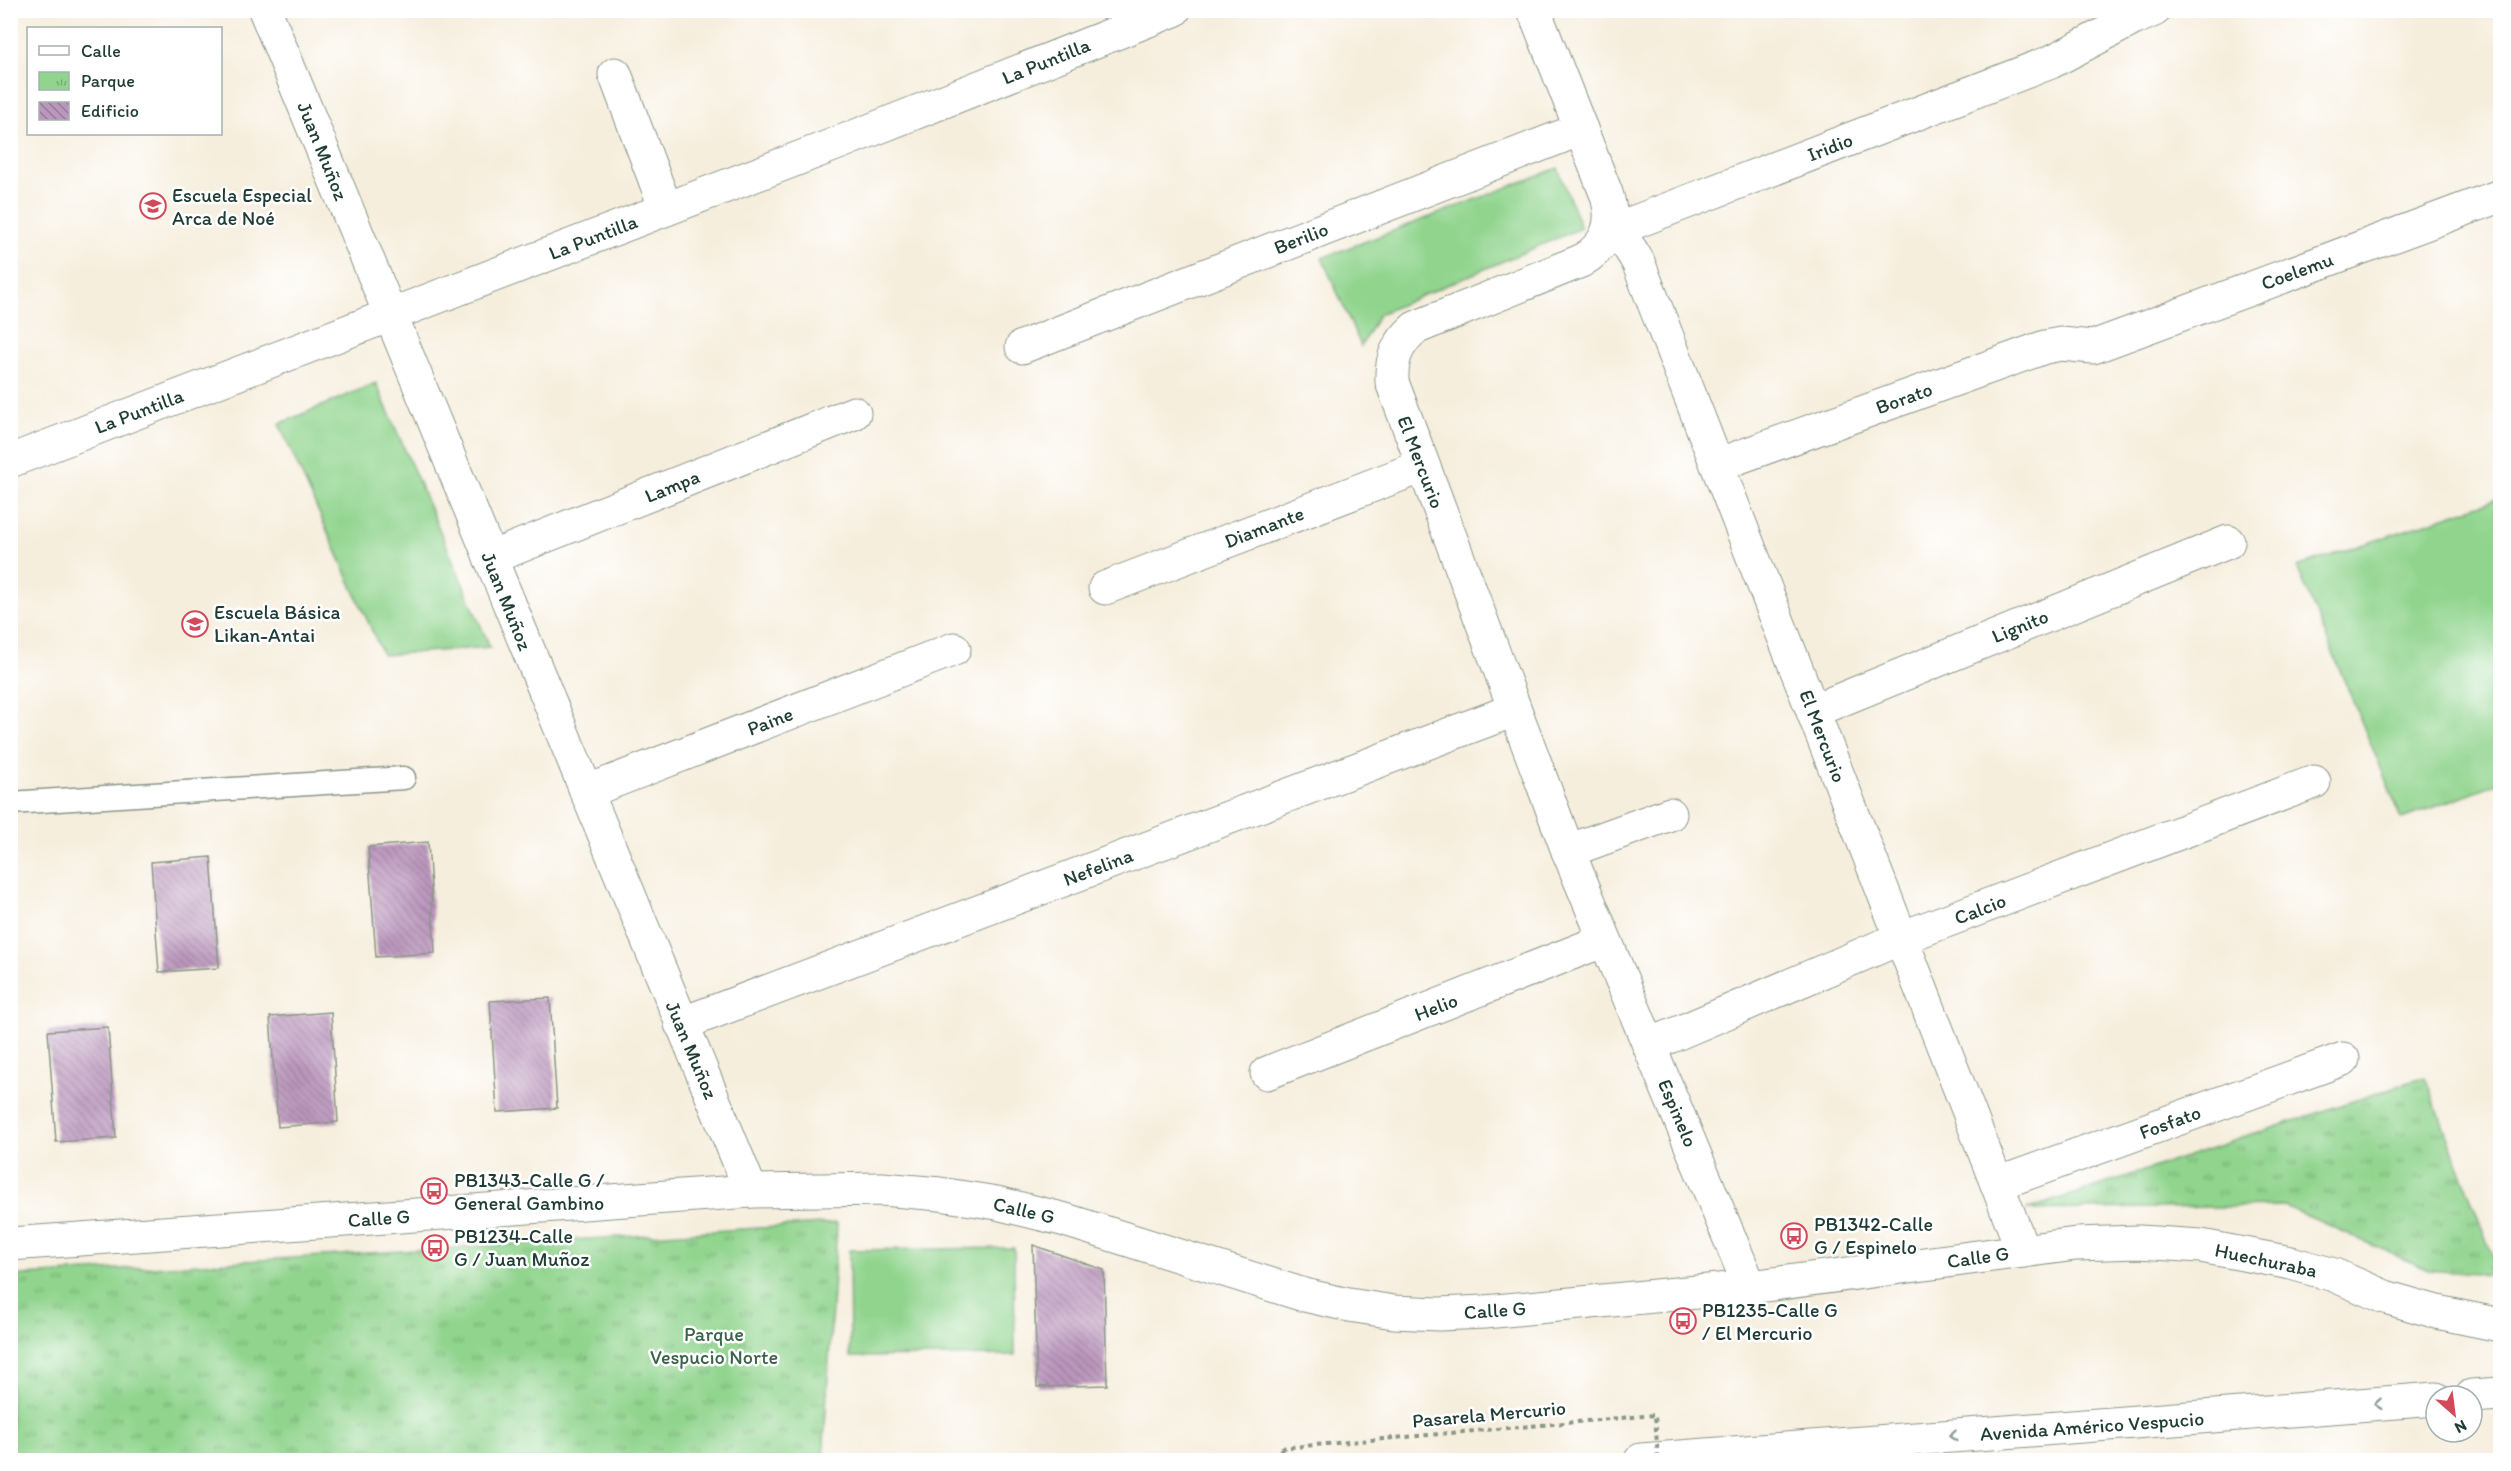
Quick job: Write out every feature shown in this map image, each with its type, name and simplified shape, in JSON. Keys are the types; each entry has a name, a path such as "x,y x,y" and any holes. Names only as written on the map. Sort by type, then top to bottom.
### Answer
{"street":[{"name":"Juan Muñoz","path":"265,10 751,1191"},
{"name":"La Puntilla","path":"10,460 666,209 1174,10"},
{"path":"1534,10 1610,206 1612,219 1609,232"},
{"name":"Iridio","path":"1609,232 2051,62 2154,10"},
{"path":"615,74 666,209"},
{"name":"Berilio","path":"1022,347 1581,129"},
{"name":"Coelemu","path":"2093,346 2500,196"},
{"name":"El Mercurio","path":"1605,940 1514,710 1392,382 1391,367 1394,353 1414,328 1581,261 1603,244 1609,232 1623,240 1638,262 2023,1251"},
{"name":"Borato","path":"1717,465 2045,347 2061,344 2093,346"},
{"name":"Lampa","path":"490,558 854,413"},
{"name":"Diamante","path":"1106,588 1423,466"},
{"name":"Lignito","path":"1813,711 2228,542"},
{"name":"Paine","path":"586,792 954,649"},
{"name":"Nefelina","path":"681,1024 1514,710"},
{"name":"Calcio","path":"1650,1045 1901,938 2314,782"},
{"path":"1568,851 1670,814"},
{"name":"Espinelo","path":"1605,940 1750,1287"},
{"name":"Helio","path":"1267,1073 1605,940"},
{"name":"Fosfato","path":"1996,1184 2343,1059"},
{"name":"Calle G","path":"10,1244 751,1191 882,1189 940,1194 997,1203 1062,1219 1304,1295 1394,1312 1439,1314 1485,1312 1750,1287 2023,1251"},
{"name":"Huechuraba","path":"2023,1251 2076,1244 2139,1242 2201,1246 2246,1253 2334,1275 2385,1296 2437,1312 2500,1325"},
{"path":"2484,1395 2500,1394"},
{"name":"Avenida Américo Vespucio","path":"1641,1461 2424,1400"}],"lane":[{"path":"10,803 404,778"}],"path":[{"name":"Pasarela Mercurio","path":"1282,1461 1281,1448 1655,1415 1659,1461"}],"green space":[{"path":"1558,168 1581,228 1379,314 1361,346 1322,258"},
{"path":"376,383 490,647 383,655 279,424"},
{"path":"2500,498 2500,782 2402,819 2297,567"},
{"path":"2425,1077 2500,1276 2428,1270 2285,1206 2026,1210"},
{"name":"Parque Vespucio Norte","path":"837,1223 823,1460 11,1460 11,1276"},
{"path":"1014,1248 1015,1355 850,1357 849,1250"}],"building":[{"path":"428,842 435,953 376,957 368,847"},
{"path":"211,857 219,968 159,972 151,862"},
{"path":"550,998 557,1108 497,1112 490,1001"},
{"path":"331,1012 338,1122 278,1127 270,1017"},
{"path":"108,1027 116,1138 56,1142 48,1031"},
{"path":"1033,1245 1104,1270 1107,1385 1037,1387"}],"place":[{"name":"Escuela Especial Arca de Noé","path":"153,206"},
{"name":"Escuela Básica Likan-Antai","path":"195,624"},
{"name":"PB1343-Calle G / General Gambino","path":"434,1191"},
{"name":"PB1342-Calle G / Espinelo","path":"1794,1236"},
{"name":"PB1234-Calle G / Juan Muñoz","path":"435,1248"},
{"name":"PB1235-Calle G / El Mercurio","path":"1683,1321"}]}
